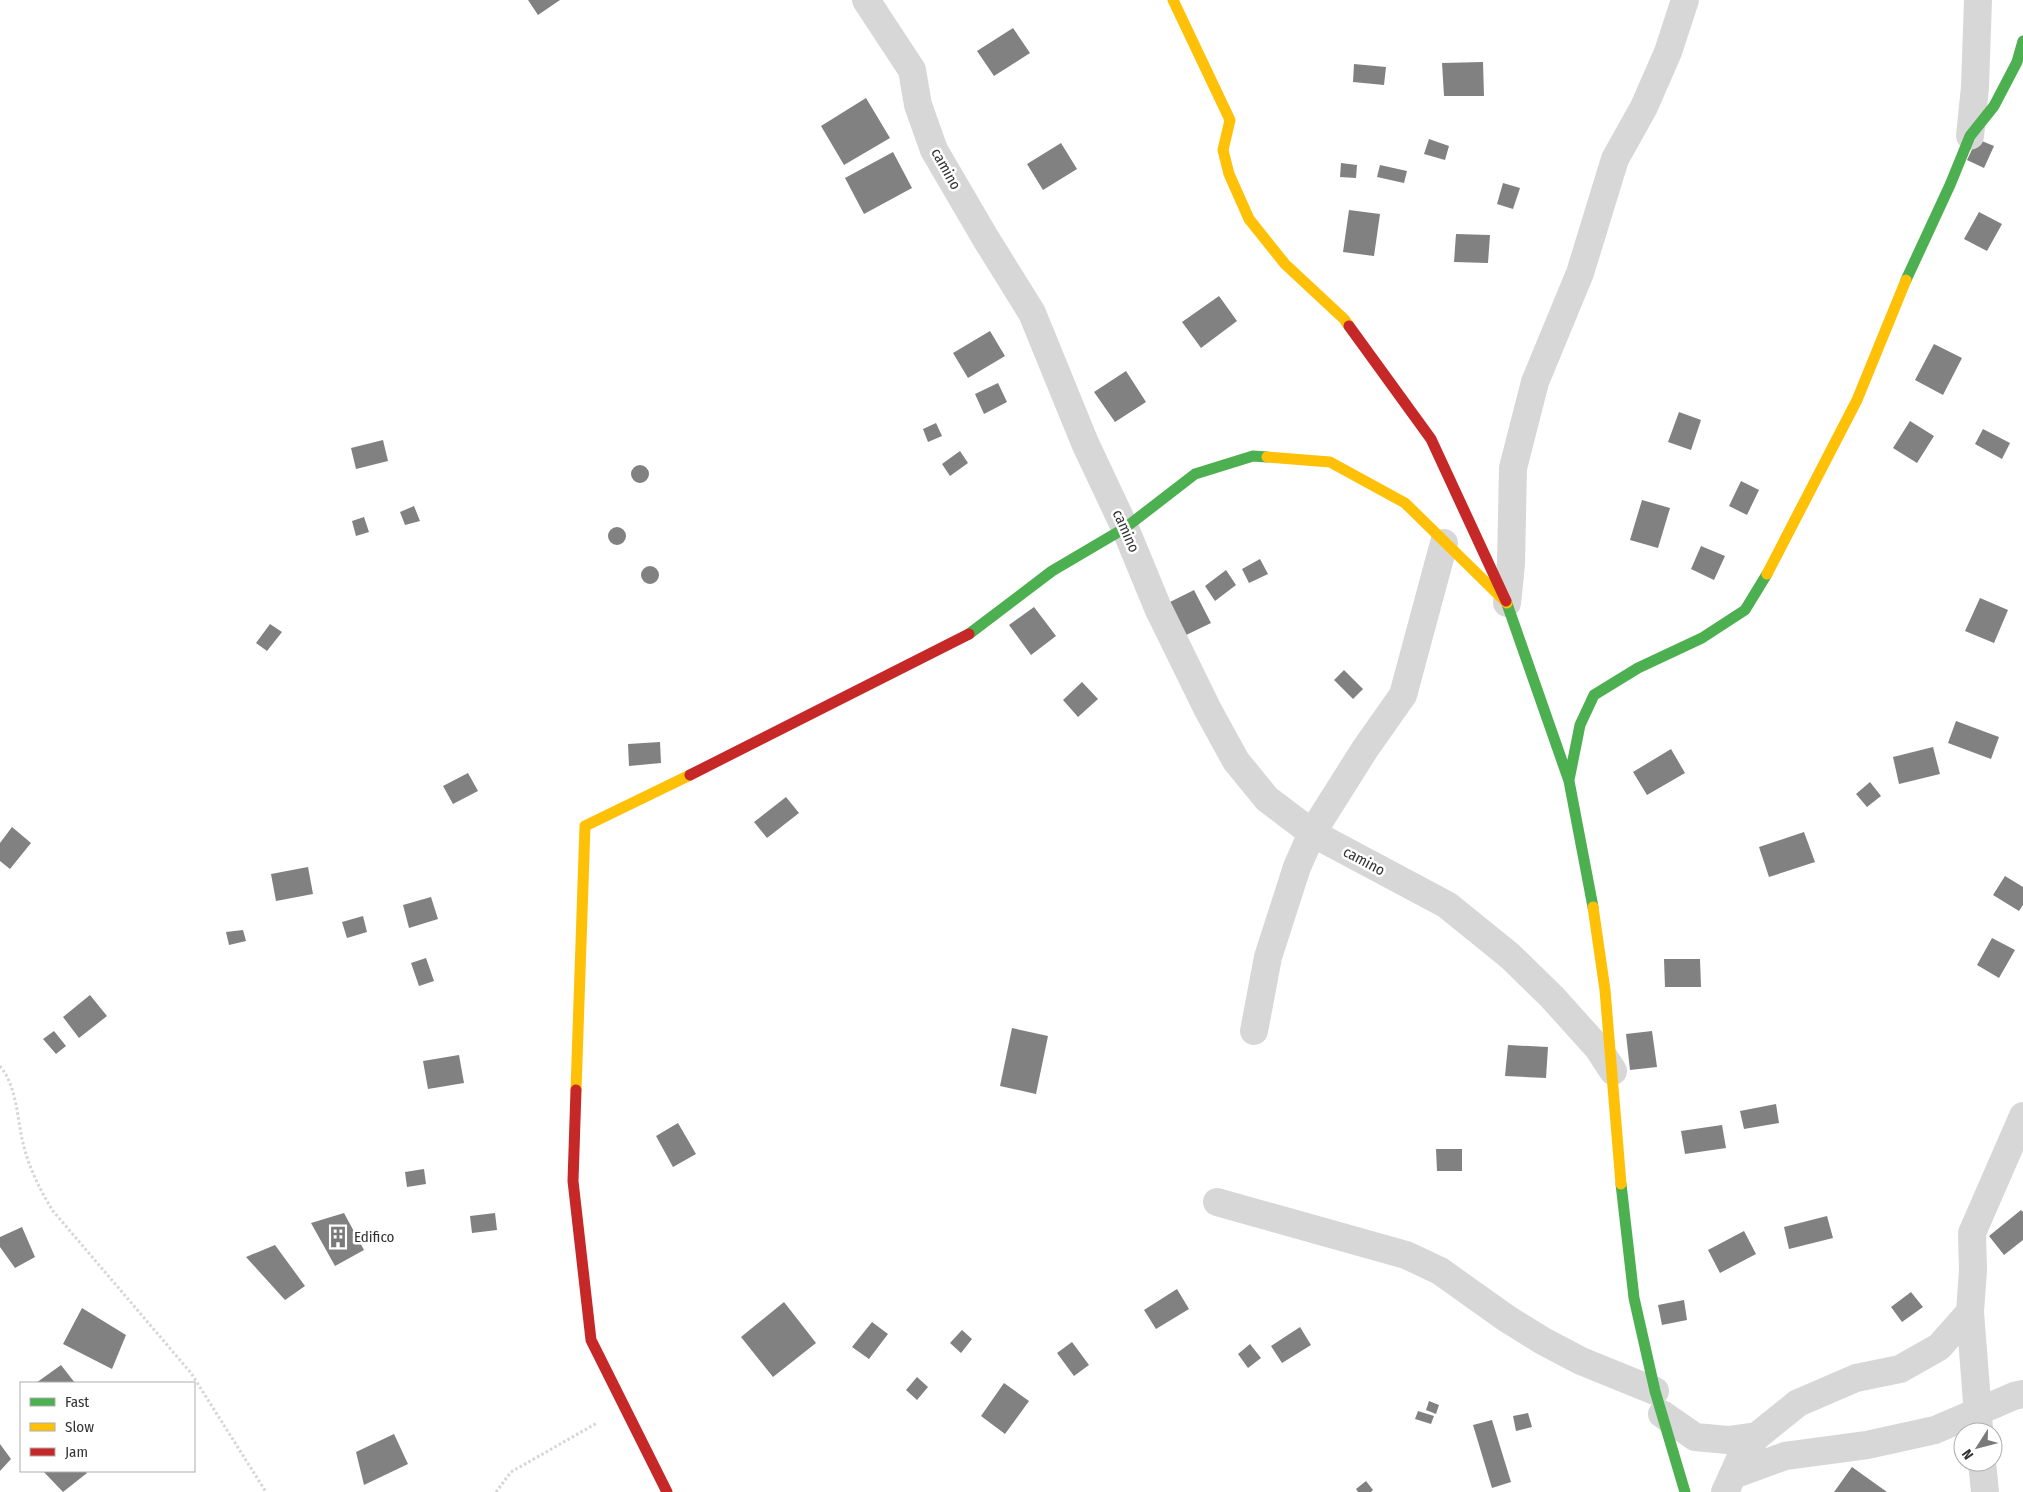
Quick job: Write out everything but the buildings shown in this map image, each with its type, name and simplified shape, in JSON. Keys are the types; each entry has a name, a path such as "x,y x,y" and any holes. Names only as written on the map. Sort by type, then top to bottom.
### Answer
{"street":[{"name":"camino","path":"866,0 912,70 918,105 934,150 1032,313 1085,443 1126,528 1158,608 1208,710 1236,761 1267,799 1312,833 1447,905 1510,956 1552,997 1598,1048 1614,1071"},
{"path":"1173,0 1230,120 1223,150 1229,174 1249,219 1285,264 1344,319 1432,439 1507,603 1568,781 1593,909 1614,1071 1623,1212 1634,1298 1658,1402 1685,1492"},
{"path":"1507,603 1512,564 1513,468 1535,382 1580,273 1615,159 1644,108 1668,52 1685,0"},
{"path":"1568,781 1580,725 1594,695 1638,668 1702,638 1745,610 1773,564 1857,400 1899,295 1950,185 1970,136 1975,87 1978,0"},
{"path":"1970,136 1994,106 2017,62 2023,41"},
{"path":"667,1492 592,1340 573,1181 585,826 798,722 972,633 1052,571 1126,528 1195,474 1253,456 1330,462 1405,503 1507,603"},
{"path":"1254,1031 1268,957 1297,867 1312,833 1365,749 1403,695 1444,543"},
{"path":"1978,1422 1970,1312 1973,1270 1972,1233 2023,1116"},
{"path":"1217,1202 1406,1255 1440,1271 1506,1318 1543,1341 1658,1402 1695,1437 1728,1440 1757,1436"},
{"path":"1729,1483 1740,1458 1757,1436 1798,1402 1856,1378 1900,1369 1939,1347 1970,1312"},
{"path":"1978,1422 2014,1396 2023,1394"},
{"path":"1729,1483 1785,1456 1867,1445 1953,1427"},
{"path":"1983,1472 1985,1492"}],"path":[{"path":"0,1066 6,1074 32,1169 38,1185 49,1204 191,1373 266,1492"},
{"path":"496,1492 511,1472 624,1408"}],"traffic: fast":[{"path":"1906,280 1950,185 1970,136 1994,106 2017,62 2023,41"},
{"path":"969,634 1052,571 1125,528 1195,474 1253,456 1267,457"},
{"path":"1569,780 1580,725 1594,695 1638,668 1702,638 1745,610 1767,574"},
{"path":"1506,601 1569,781 1593,907"},
{"path":"1621,1184 1634,1298 1655,1391 1685,1492"}],"traffic: slow":[{"path":"1173,0 1230,120 1223,150 1229,174 1249,219 1285,264 1344,319 1349,326"},
{"path":"1767,574 1857,400 1906,280"},
{"path":"1267,457 1330,462 1405,503 1507,603"},
{"path":"576,1090 585,826 690,775"},
{"path":"1593,907 1605,990 1621,1184"}],"traffic: jam":[{"path":"1349,326 1431,439 1506,601"},
{"path":"690,775 969,634"},
{"path":"576,1090 573,1181 591,1340 667,1492"}],"place":[{"name":"Edifico","path":"338,1237"}]}
